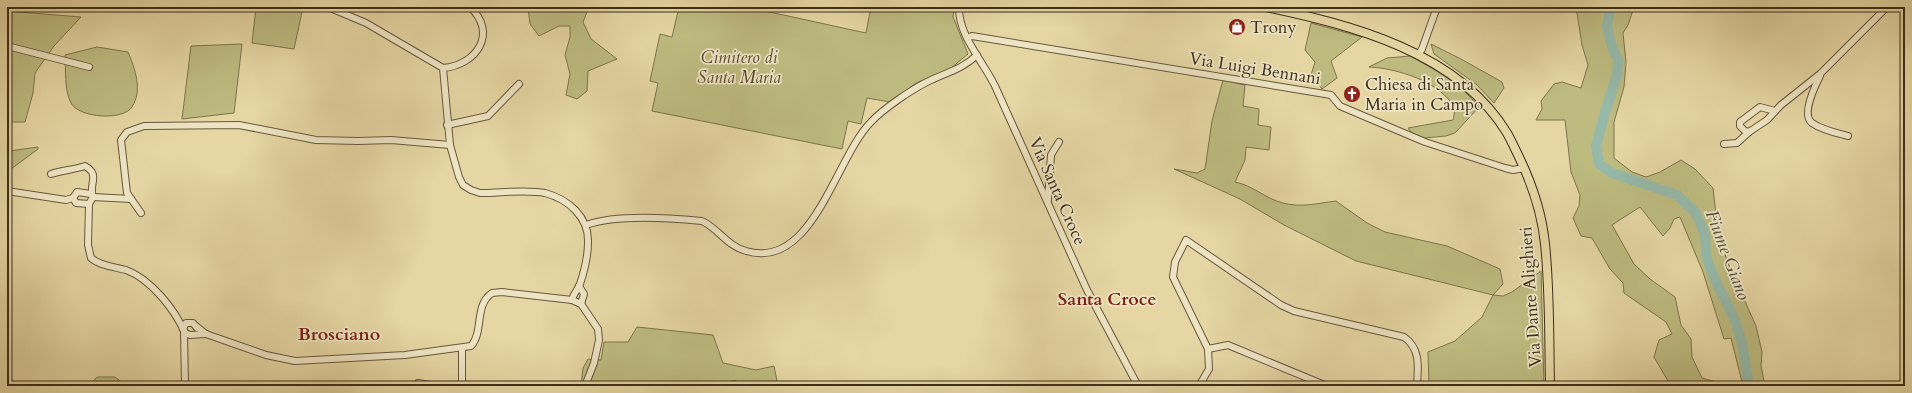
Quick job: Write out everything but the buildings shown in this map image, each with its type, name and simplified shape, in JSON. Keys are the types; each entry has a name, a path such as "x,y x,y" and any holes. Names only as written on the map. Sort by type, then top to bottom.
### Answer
{"main road":[{"name":"Via Dante Alighieri","path":"1266,7 1276,8 1359,29 1385,39 1418,55 1442,69 1468,88 1490,110 1506,132 1524,168 1536,200 1545,242 1550,386"}],"street":[{"path":"328,7 366,23 443,68 451,68 462,63 474,55 480,46 483,36 482,26 477,14 470,7"},
{"name":"Via Santa Croce","path":"959,7 960,23 967,38 995,86 1087,290 1138,386"},
{"path":"1418,55 1422,49 1436,7"},
{"path":"1724,144 1737,143 1749,132 1767,120 1775,111 1820,74 1887,7"},
{"name":"Via Luigi Bennani","path":"967,38 972,36 1331,95 1340,106 1425,142 1505,168 1513,170 1524,168"},
{"path":"7,46 89,68"},
{"path":"586,225 597,221 623,219 702,221 713,226 733,246 747,252 760,254 775,253 787,247 808,228 855,143 871,121 917,87 962,67 977,55"},
{"path":"443,68 450,145 459,177 463,185 480,194 546,193 562,200 573,208 586,225 588,243 579,286 572,296 572,300"},
{"path":"1820,74 1812,93 1808,118 1810,122 1821,128 1848,136"},
{"path":"447,125 488,116 519,84"},
{"path":"1749,132 1745,131 1740,126 1740,122 1760,107 1775,111"},
{"path":"141,213 131,199 125,186 121,140 127,132 144,126 239,125 316,140 390,140 450,145"},
{"path":"1048,201 1051,155 1059,142"},
{"path":"51,174 65,169 73,170 85,166 94,173 92,196 89,204 88,245 92,258 100,263 129,271 138,276 166,302 177,316 183,330 185,386"},
{"path":"7,191 66,200 73,198 77,192 92,196 131,199"},
{"path":"73,198 76,203 89,204"},
{"path":"1199,386 1209,369 1208,349 1173,278 1175,262 1186,240 1281,306 1294,311 1404,337 1414,347 1418,359 1418,386"},
{"path":"579,286 584,294 582,304"},
{"path":"177,316 187,322 193,323 206,334 266,355 295,361 405,355 462,348 471,346 475,341 483,304 489,295 502,292 572,300 582,304 598,329 599,340 594,363 585,386"},
{"path":"183,330 187,322"},
{"path":"184,343 192,335 196,326"},
{"path":"183,330 192,335 206,334"},
{"path":"1208,349 1228,345 1327,386"},
{"path":"462,348 462,386"},
{"path":"418,383 437,386"}],"green space":[{"path":"256,7 303,7 294,49 252,43"},
{"path":"528,7 589,7 583,22 591,39 617,59 588,71 587,91 577,99 566,95 570,74 565,55 570,37 570,26 559,26 539,36 530,24"},
{"name":"Cimitero di Santa Maria","path":"679,7 756,7 756,9 866,33 870,12 853,7 954,7 953,17 968,54 951,68 916,83 890,102 867,98 861,124 848,121 842,149 652,111 658,83 650,81 660,34 672,37"},
{"path":"1576,7 1632,7 1633,10 1628,25 1623,33 1626,62 1624,87 1614,122 1614,158 1632,172 1646,177 1660,172 1681,160 1695,169 1713,188 1717,223 1727,261 1756,326 1762,352 1761,366 1765,386 1743,386 1731,338 1724,339 1703,272 1680,217 1674,219 1670,228 1663,236 1640,207 1612,225 1634,264 1650,279 1675,297 1681,325 1691,339 1692,357 1702,378 1720,383 1724,386 1671,386 1654,357 1659,340 1672,334 1666,322 1624,293 1623,283 1610,269 1592,238 1581,236 1573,218 1579,206 1580,195 1571,172 1565,120 1536,120 1542,109 1541,101 1554,84 1562,82 1581,88 1588,65 1582,45"},
{"path":"7,11 81,17 54,46 35,73 33,93 25,122 7,122"},
{"path":"1311,23 1362,37 1331,61 1337,78 1322,89 1311,75 1315,62 1305,50"},
{"path":"242,44 234,113 182,119 191,46"},
{"path":"1431,44 1502,82 1504,88 1494,103 1476,84 1434,54"},
{"path":"97,47 128,52 133,65 137,80 137,94 132,107 120,114 111,116 91,115 76,108 71,103 69,98 66,86 65,55"},
{"path":"1410,56 1456,84 1472,98 1479,107 1455,133 1446,136 1424,138 1412,133 1408,128 1453,120 1454,108 1448,99 1439,91 1417,78 1392,70 1369,67 1387,58"},
{"path":"1223,80 1245,85 1243,106 1259,109 1258,125 1271,127 1269,150 1246,147 1245,160 1235,182 1283,203 1310,205 1336,201 1367,223 1385,232 1447,246 1500,269 1503,284 1493,295 1356,261 1284,225 1240,199 1174,169 1197,173 1205,169 1212,121"},
{"path":"7,146 9,151 38,147 38,149 7,172"},
{"path":"1541,271 1544,386 1429,386 1428,352 1455,341 1482,317 1493,295 1503,296 1512,292"},
{"path":"637,327 713,335 723,363 756,370 774,366 778,386 743,386 735,380 722,384 726,386 581,386 583,368 588,359 601,360 604,342 628,342"},
{"path":"97,377 115,377 127,386 89,386"}],"waterway":[{"name":"Fiume Giano","path":"1611,7 1607,25 1611,44 1618,60 1617,75 1596,146 1599,164 1612,173 1677,195 1695,212 1705,234 1706,256 1715,280 1735,320 1742,343 1749,386"}],"place":[{"name":"Trony","path":"1237,27"},
{"name":"Chiesa di Santa Maria in Campo","path":"1352,94"}],"district":[{"name":"Santa Croce","path":"1107,299"},
{"name":"Brosciano","path":"339,334"}]}
